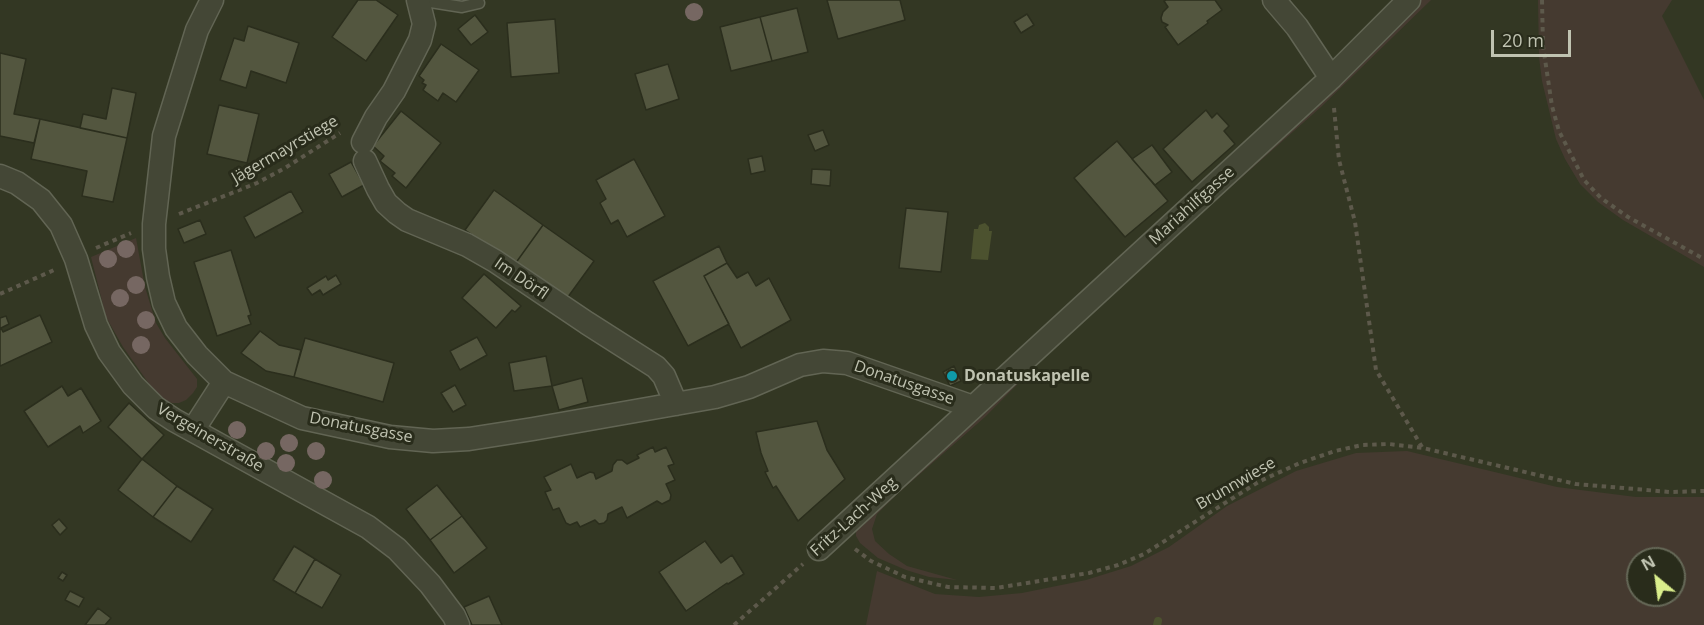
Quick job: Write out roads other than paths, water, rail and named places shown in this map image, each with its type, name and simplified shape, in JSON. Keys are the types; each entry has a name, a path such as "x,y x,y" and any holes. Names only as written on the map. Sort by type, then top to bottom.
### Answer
{"street":[{"name":"Donatusgasse","path":"212,0 197,30 164,136 154,224 154,249 164,303 176,328 197,355 224,382 302,418 390,437 433,441 469,439 522,431 715,397 749,387 800,365 823,361 847,363 972,407"},
{"name":"Im Dörfl","path":"418,0 424,24 420,40 394,91 359,143 378,189 386,202 407,220 467,245 495,261 656,367 664,376 676,404"},
{"path":"1274,0 1297,27 1331,78"},
{"name":"Mariahilfgasse","path":"972,407 1331,78 1409,0"},
{"name":"Vergeinerstraße","path":"0,176 17,183 41,200 61,225 76,259 96,325 110,352 133,385 156,408 368,526 398,549 430,584 458,625"},
{"path":"193,430 224,382"},
{"name":"Fritz-Lach-Weg","path":"827,542 972,407"}],"lane":[{"path":"418,0 462,7 479,3"}],"waterway":[{"path":"1157,625 1158,621"}],"place":[{"name":"Donatuskapelle","path":"952,376"}]}
